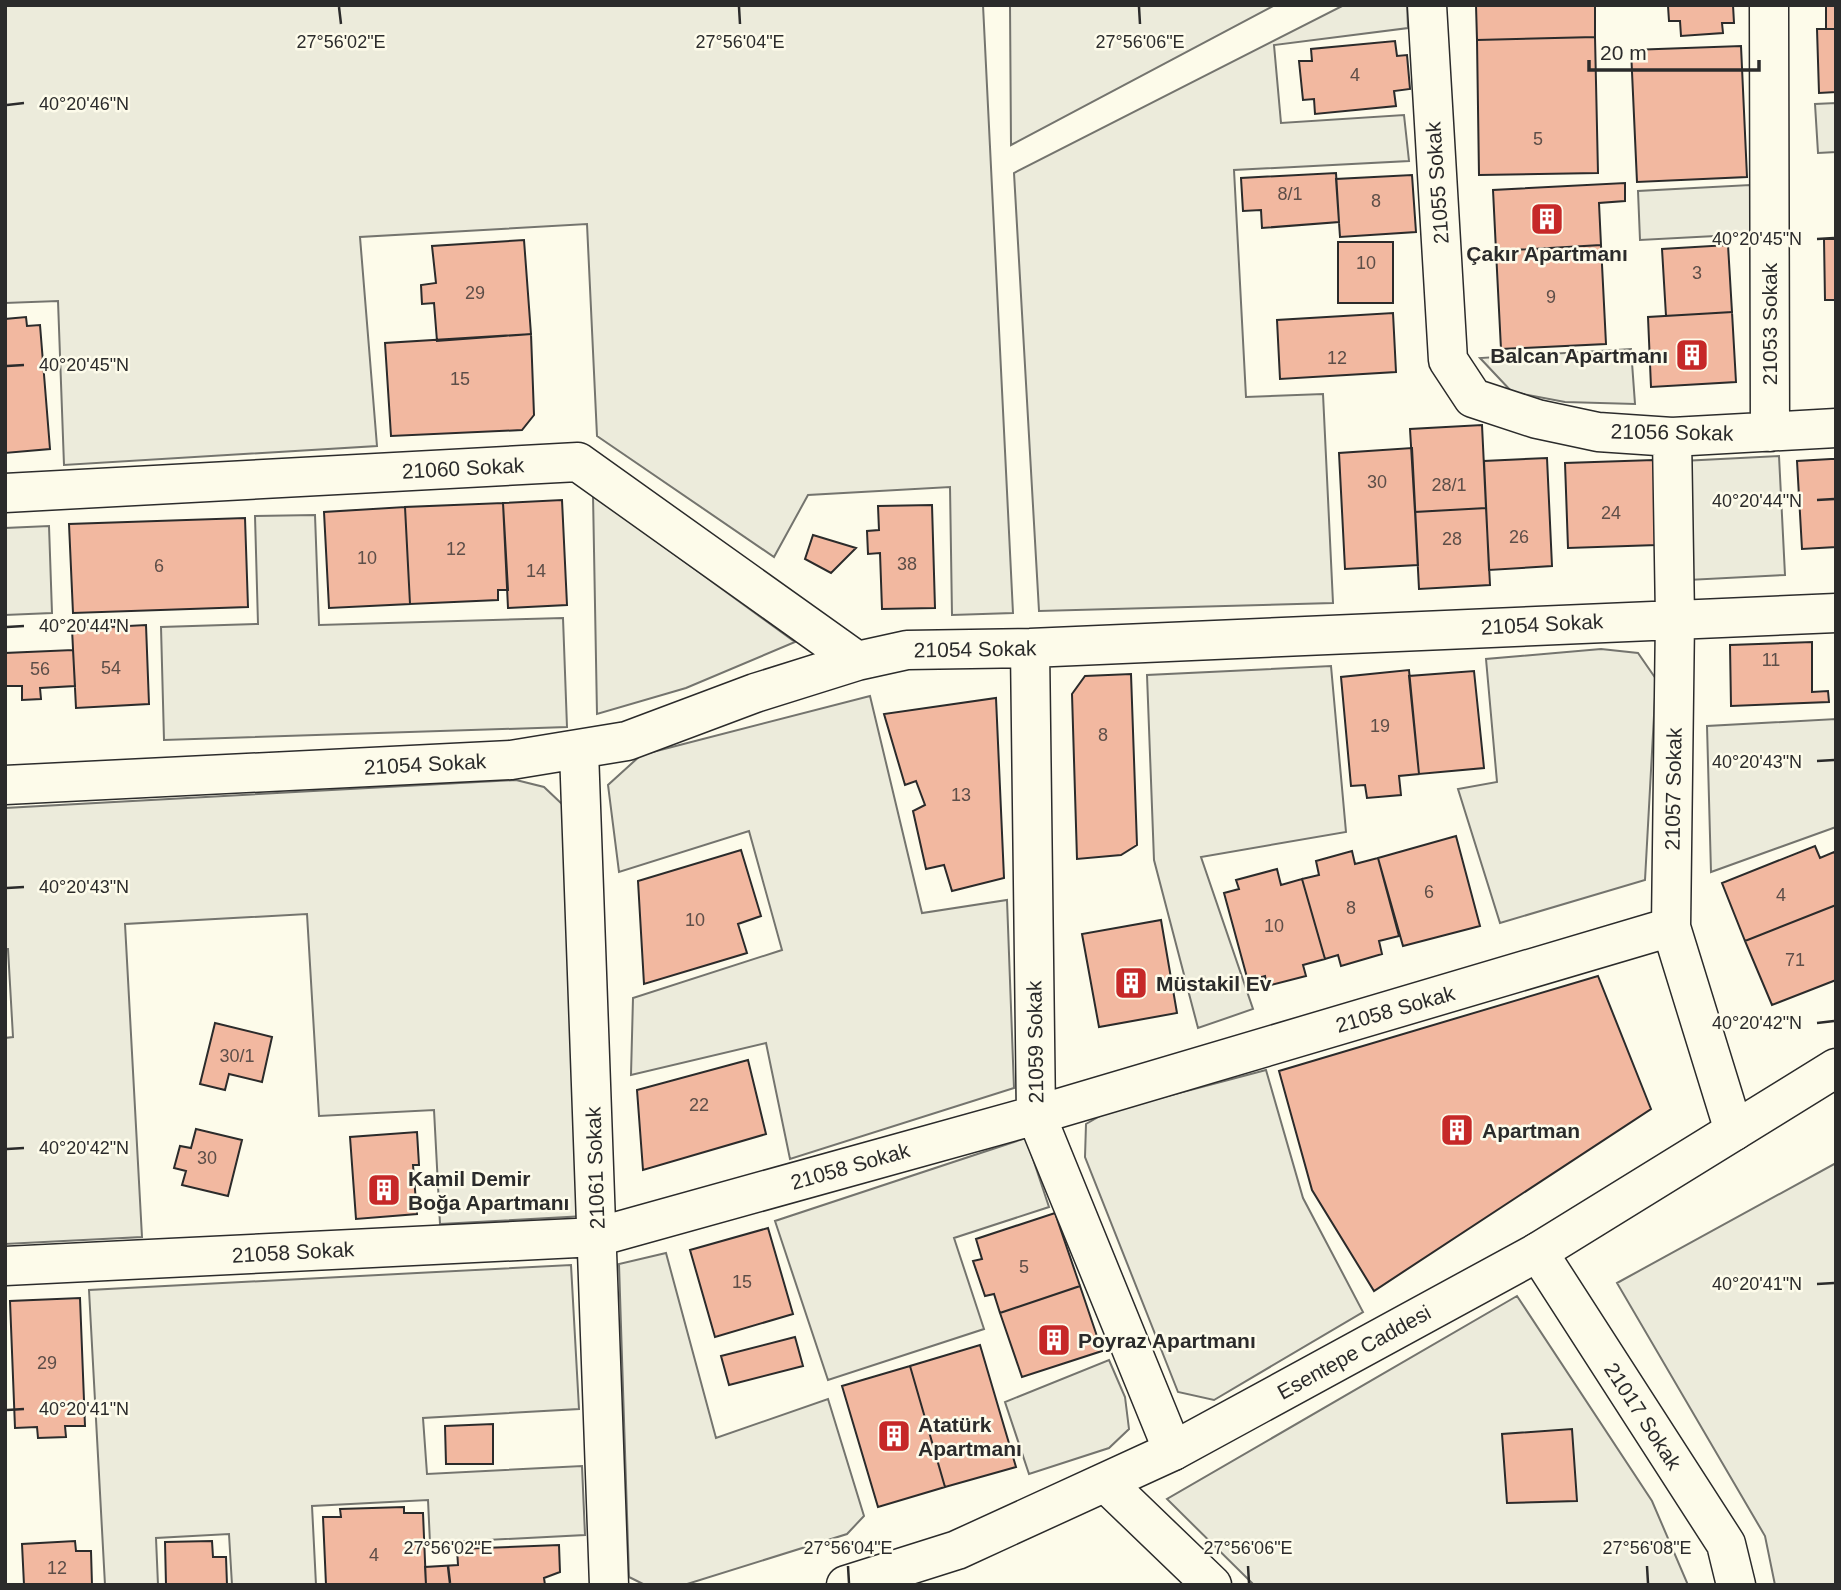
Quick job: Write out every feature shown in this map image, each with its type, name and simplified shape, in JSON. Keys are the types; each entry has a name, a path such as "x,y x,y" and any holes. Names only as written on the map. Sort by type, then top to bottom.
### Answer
{"street":[{"name":"21055 Sokak","path":"1427,5 1448,360"},
{"name":"21053 Sokak","path":"1769,5 1770,432"},
{"name":"21056 Sokak","path":"1448,360 1473,398 1537,419 1598,432 1672,437 1836,428"},
{"name":"21057 Sokak","path":"1672,437 1675,618 1671,928 1734,1131"},
{"name":"21060 Sokak","path":"5,493 578,462 857,661"},
{"name":"21054 Sokak","path":"5,785 511,760 579,751 627,741 755,693 857,661 907,650 1030,648 1836,613"},
{"name":"21059 Sokak","path":"1030,648 1036,1115 1173,1451"},
{"name":"21061 Sokak","path":"579,751 609,1585"},
{"name":"21058 Sokak","path":"5,1266 597,1237 1036,1115 1671,928"},
{"name":"Esentepe Caddesi","path":"846,1585 957,1550 1173,1451 1538,1252 1836,1068"},
{"name":"21017 Sokak","path":"1538,1252 1726,1544 1736,1585"},
{"path":"1106,1483 1212,1585"}],"shaded area":[{"path":"5,5 983,5 1013,613 952,615 950,487 808,495 774,557 597,436 587,224 360,237 377,446 64,465 58,301 5,303"},
{"path":"1010,5 1275,5 1011,145"},
{"path":"1344,5 1407,5 1408,28 1274,45 1281,123 1404,115 1409,161 1234,170 1246,397 1323,394 1333,603 1039,611 1014,173"},
{"path":"1836,103 1836,152 1818,153 1815,104"},
{"path":"1750,185 1753,234 1640,240 1638,191"},
{"path":"1631,349 1635,404 1565,402 1512,392 1480,358"},
{"path":"1779,456 1785,575 1688,580 1682,461"},
{"path":"593,495 795,642 686,688 597,714"},
{"path":"315,515 319,625 563,618 567,727 164,740 161,627 258,624 255,516"},
{"path":"49,526 52,613 5,615 5,528"},
{"path":"1601,649 1638,653 1656,679 1645,880 1500,923 1458,789 1497,782 1486,659"},
{"path":"1331,666 1346,832 1201,857 1253,1009 1198,1028 1154,860 1147,675"},
{"path":"870,696 922,913 1007,900 1014,1088 790,1159 766,1043 631,1075 633,998 782,950 749,831 619,872 608,785 641,755"},
{"path":"1836,719 1836,827 1711,872 1707,726"},
{"path":"516,780 544,787 563,805 585,1216 440,1224 434,1110 319,1116 307,914 125,924 142,1237 5,1244 5,1038 13,1037 8,949 5,949 5,808"},
{"path":"1266,1070 1303,1198 1363,1312 1214,1400 1178,1392 1085,1157 1086,1124 1107,1112"},
{"path":"1026,1138 1049,1207 954,1238 984,1329 828,1380 775,1221"},
{"path":"1836,1163 1836,1585 1775,1585 1765,1536 1617,1283"},
{"path":"666,1253 716,1438 828,1399 864,1516 847,1534 684,1585 645,1585 629,1577 619,1264"},
{"path":"571,1265 579,1409 423,1418 427,1474 582,1466 585,1535 430,1543 428,1500 312,1506 316,1585 232,1585 229,1534 156,1538 158,1585 105,1585 89,1290"},
{"path":"1517,1296 1652,1501 1688,1585 1254,1585 1167,1499"},
{"path":"1109,1360 1125,1397 1129,1429 1109,1448 1029,1474 1005,1402"}],"building":[{"path":"1476,5 1595,5 1595,37 1477,40"},
{"path":"1650,5 1733,5 1734,23 1722,23 1723,33 1681,36 1680,21 1669,21 1668,6"},
{"path":"1826,5 1836,5 1836,29 1826,29"},
{"path":"1817,29 1836,29 1836,92 1819,93"},
{"path":"1595,37 1598,173 1479,175 1477,40"},
{"path":"1395,41 1397,56 1407,55 1410,89 1394,91 1396,106 1315,114 1314,99 1303,100 1299,61 1312,61 1311,49"},
{"path":"1741,46 1747,177 1637,182 1631,50"},
{"path":"1336,173 1339,222 1262,228 1261,210 1243,211 1241,178"},
{"path":"1412,175 1416,232 1340,237 1336,179"},
{"name":"Çakır Apartmanı","path":"1625,183 1625,201 1599,203 1601,245 1496,251 1493,190"},
{"path":"1824,239 1836,239 1836,300 1825,300"},
{"path":"524,240 531,334 437,341 434,303 422,304 421,285 436,283 432,246"},
{"path":"1338,242 1393,242 1393,303 1338,303"},
{"path":"1601,245 1606,344 1501,349 1496,251"},
{"path":"1728,245 1732,312 1666,316 1662,249"},
{"name":"Balcan Apartmanı","path":"1732,312 1736,382 1651,387 1648,317"},
{"path":"1393,313 1396,372 1280,379 1277,320"},
{"path":"26,317 27,326 40,325 50,449 5,453 5,319"},
{"path":"531,334 534,415 522,430 391,436 385,343"},
{"path":"1482,425 1486,508 1415,512 1410,429"},
{"path":"1412,448 1418,565 1345,569 1339,453"},
{"path":"1547,458 1552,566 1489,570 1484,461"},
{"path":"1836,459 1836,547 1802,549 1797,461"},
{"path":"1654,460 1657,545 1568,548 1565,463"},
{"path":"562,500 567,605 508,608 503,503"},
{"path":"503,503 508,590 498,590 498,600 410,604 405,507"},
{"path":"932,505 935,608 882,609 880,553 868,554 867,531 879,530 878,506"},
{"path":"405,507 410,604 329,608 324,512"},
{"path":"1486,508 1490,585 1419,589 1415,512"},
{"path":"245,518 248,607 73,613 69,524"},
{"path":"813,535 856,548 831,573 805,559"},
{"path":"146,625 149,704 76,708 72,629"},
{"path":"1812,642 1812,692 1828,691 1829,702 1731,706 1730,645"},
{"path":"73,650 75,686 40,688 41,699 22,700 22,686 5,686 5,653"},
{"path":"1409,670 1419,774 1399,776 1401,795 1367,798 1365,785 1351,786 1341,677"},
{"path":"1474,671 1484,768 1419,774 1409,676"},
{"path":"1131,674 1137,845 1121,855 1077,859 1072,694 1085,676"},
{"path":"996,698 1004,878 952,891 944,865 926,869 913,811 925,805 916,781 905,785 884,714"},
{"path":"1456,836 1480,926 1403,946 1378,858"},
{"path":"1815,846 1820,858 1834,852 1836,856 1836,905 1745,941 1722,883"},
{"path":"741,850 761,916 738,924 747,953 644,984 638,881"},
{"name":"Müstakil Ev","path":"1352,851 1355,864 1378,858 1399,936 1379,941 1382,954 1341,966 1338,955 1325,959 1302,879 1319,875 1316,861"},
{"path":"1277,869 1281,885 1302,879 1325,959 1303,965 1306,976 1267,986 1265,976 1248,981 1224,893 1239,889 1236,880"},
{"path":"1836,905 1836,980 1772,1005 1745,941"},
{"name":"Müstakil Ev","path":"1161,920 1177,1013 1099,1027 1082,934"},
{"name":"Apartman","path":"1598,976 1651,1109 1374,1291 1312,1190 1279,1071"},
{"path":"215,1023 272,1037 262,1082 229,1074 225,1090 200,1084"},
{"path":"748,1060 766,1134 643,1170 637,1090"},
{"path":"196,1129 242,1140 228,1196 182,1185 186,1171 174,1168 180,1146 191,1148"},
{"name":"Kamil Demir Boğa Apartmanı","path":"417,1132 419,1165 413,1165 417,1214 356,1219 350,1137"},
{"path":"1055,1213 1080,1286 1000,1313 994,1294 985,1296 973,1261 982,1259 976,1239"},
{"path":"768,1228 793,1314 715,1337 690,1250"},
{"name":"Poyraz Apartmanı","path":"1080,1286 1102,1351 1022,1377 1000,1313"},
{"path":"80,1298 85,1426 65,1426 66,1437 38,1438 37,1427 15,1428 10,1301"},
{"path":"795,1337 803,1366 729,1385 721,1356"},
{"path":"980,1345 1016,1467 945,1487 910,1366"},
{"name":"Atatürk Apartmanı","path":"910,1366 945,1487 878,1507 842,1386"},
{"path":"493,1424 493,1464 446,1464 445,1426"},
{"path":"1572,1429 1577,1501 1507,1503 1502,1434"},
{"path":"404,1507 404,1513 423,1513 426,1585 326,1585 323,1517 341,1517 340,1509"},
{"path":"75,1541 76,1551 91,1551 92,1585 24,1585 22,1544"},
{"path":"212,1541 213,1557 226,1557 227,1585 166,1585 165,1542"},
{"path":"559,1545 560,1572 544,1578 545,1585 426,1585 425,1567 458,1565 457,1549"}],"place":[{"name":"Çakır Apartmanı","path":"1547,219"},
{"name":"Balcan Apartmanı","path":"1692,355"},
{"name":"Müstakil Ev","path":"1131,983"},
{"name":"Apartman","path":"1457,1130"},
{"name":"Kamil Demir Boğa Apartmanı","path":"384,1190"},
{"name":"Poyraz Apartmanı","path":"1054,1340"},
{"name":"Atatürk Apartmanı","path":"894,1436"}]}
